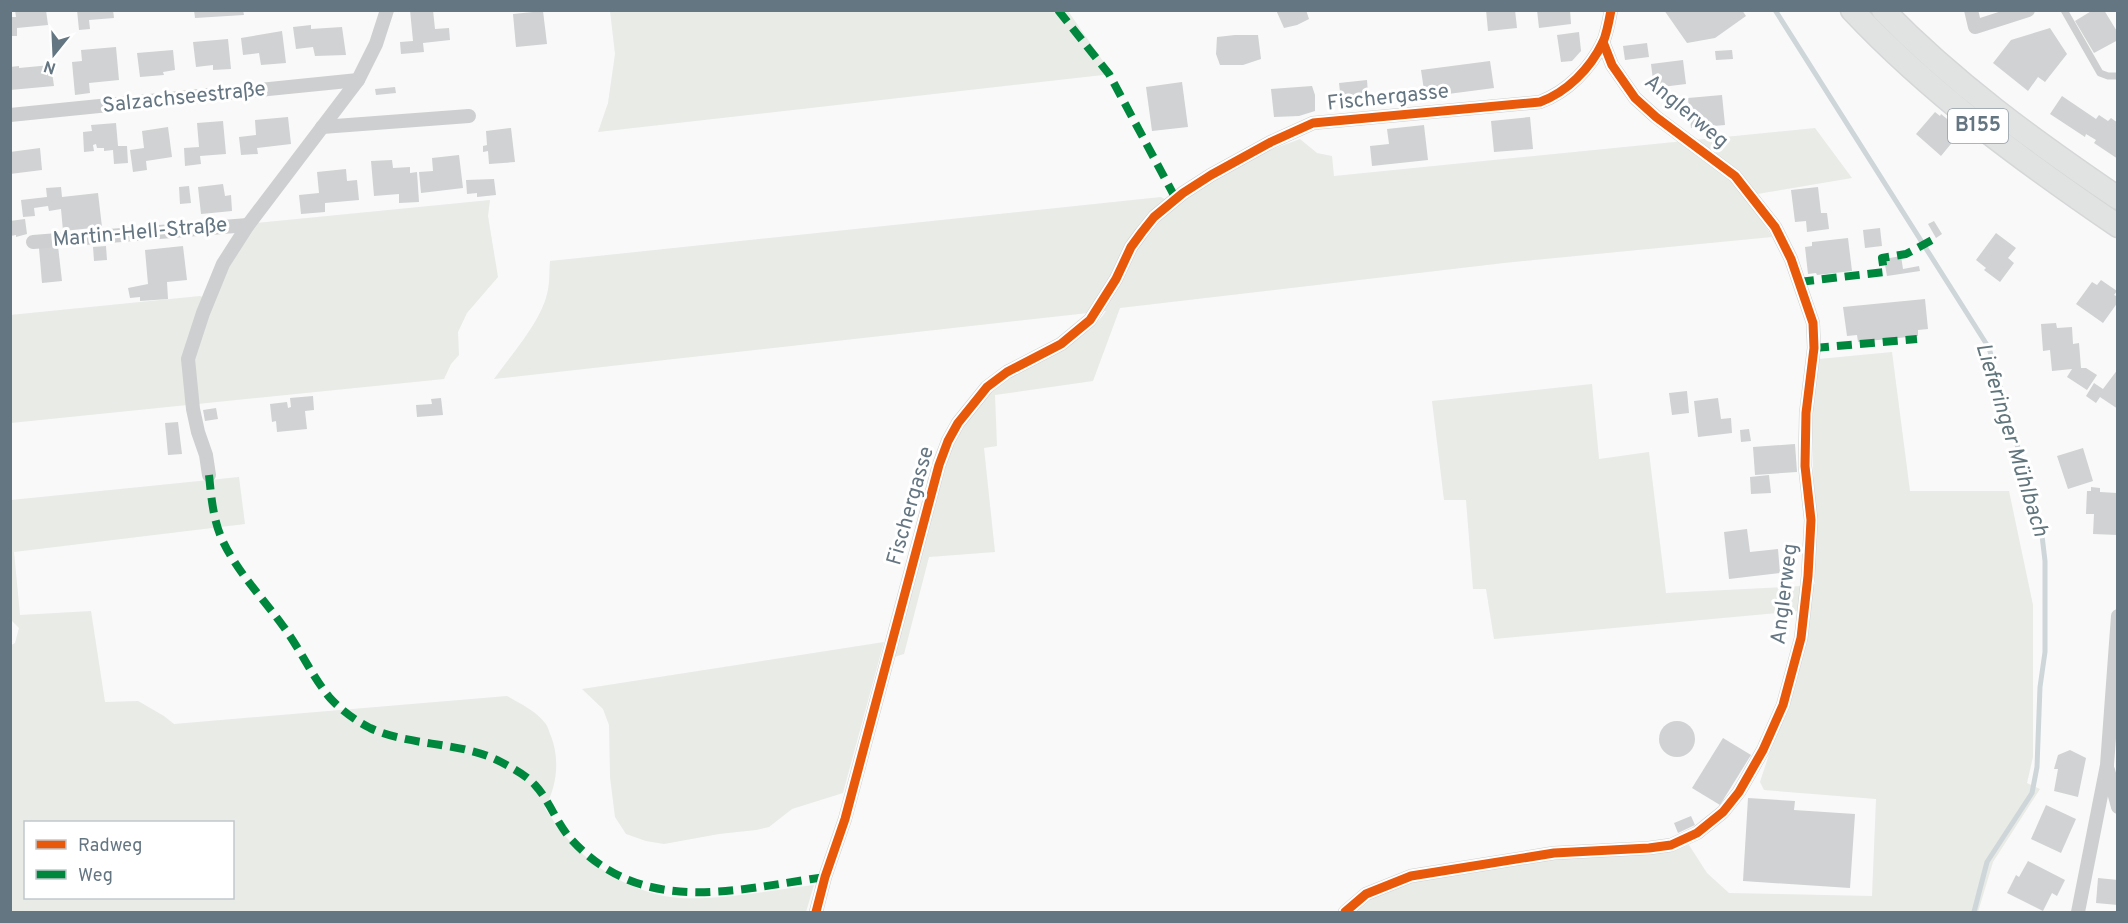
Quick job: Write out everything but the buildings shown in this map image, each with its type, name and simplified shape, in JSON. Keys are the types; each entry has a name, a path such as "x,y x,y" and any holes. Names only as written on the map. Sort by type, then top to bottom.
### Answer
{"main road":[{"name":"B155","path":"1852,10 1917,74 1981,128 2035,169 2118,226"},
{"name":"B155","path":"1883,10 1966,88 2019,130 2118,198"}],"street":[{"name":"Martin-Hell-Straße","path":"209,475 193,409 188,359 202,313 223,264 248,225 358,80 376,44 387,10"},
{"name":"Fischergasse","path":"816,912 844,819 939,465 958,423 987,387 1007,372 1061,344 1090,320 1116,279 1131,247 1154,217 1183,193 1227,166 1271,142 1314,123 1540,102 1556,96 1585,70 1603,42 1611,10"},
{"path":"1971,10 1975,27 2028,10"},
{"name":"Anglerweg","path":"1345,912 1366,894 1411,876 1554,854 1671,845 1697,833 1723,812 1739,792 1763,750 1783,705 1802,638 1808,576 1811,520 1805,455 1806,413 1814,348 1813,323 1791,259 1775,227 1735,176 1656,117 1635,98 1612,65 1603,42"},
{"name":"Salzachseestraße","path":"10,116 358,80"},
{"path":"322,127 469,116"},
{"name":"Martin-Hell-Straße","path":"33,242 248,225"},
{"path":"2078,912 2106,765 2118,616"},
{"path":"2106,765 2118,807"}],"lane":[{"path":"2064,10 2100,73 2118,76"}],"shaded area":[{"path":"610,11 1068,11 1112,74 598,132 608,103 615,54"},
{"path":"1815,128 1852,178 1757,194 1757,212 1772,237 1504,263 1120,308 1093,381 995,395 997,446 984,448 995,552 929,557 904,654 894,657 942,474 963,428 982,402 996,388 1082,336 1106,311 494,379 538,316 548,290 550,261 1161,197 1176,205 1208,180 1256,155 1300,139 1317,153 1332,156 1334,176"},
{"path":"490,200 488,216 498,277 467,313 458,332 459,355 451,364 444,379 11,423 10,315 200,296 213,301 232,260 256,223"},
{"path":"1892,352 1910,491 2009,491 2033,605 2033,757 2027,783 2040,789 1993,862 1978,912 1352,912 1368,897 1430,876 1521,861 1661,851 1689,845 1707,873 1729,893 1872,896 1876,799 1764,790 1760,782 1805,644 1811,610 1494,639 1486,589 1473,589 1466,500 1444,500 1432,401 1592,384 1599,459 1649,452 1666,593 1802,586 1815,584 1812,402 1819,359"},
{"path":"239,477 245,524 14,552 20,615 91,611 105,702 138,701 174,724 507,696 532,711 547,726 556,754 556,772 545,808 567,838 593,863 623,882 659,895 676,898 715,898 814,885 806,912 11,912 10,646 15,643 19,628 11,620 11,500"},
{"path":"884,642 843,793 792,809 769,827 756,830 664,844 626,834 615,817 610,777 609,725 603,709 582,689"}],"waterway":[{"name":"Lieferinger Mühlbach","path":"1775,10 1989,348 2041,527 2045,561 2045,652 2040,687 2037,767 2032,793 1987,862 1974,912"}],"marked path":[{"path":"1058,10 1109,74 1176,199"},
{"path":"1799,282 1884,272 1882,258 1906,254 1934,239"},
{"path":"1814,348 1917,339"},
{"path":"209,475 216,522 234,561 289,635 324,690 354,719 386,734 486,755 514,769 540,791 570,838 598,863 627,879 658,888 690,892 756,888 825,877"}],"cycle path":[{"path":"816,912 825,877 845,819 939,465 958,423 987,387 1007,372 1061,344 1090,320 1116,279 1131,247 1154,217 1183,193 1211,175 1271,142 1313,123 1540,102 1550,98 1577,78 1598,52 1608,27 1611,10"},
{"path":"1345,912 1366,894 1411,876 1554,853 1671,845 1697,833 1723,812 1739,792 1763,750 1783,705 1801,638 1808,576 1811,520 1805,466 1806,413 1814,348 1813,323 1791,259 1775,227 1735,176 1656,117 1635,98 1612,65 1603,42"}]}
